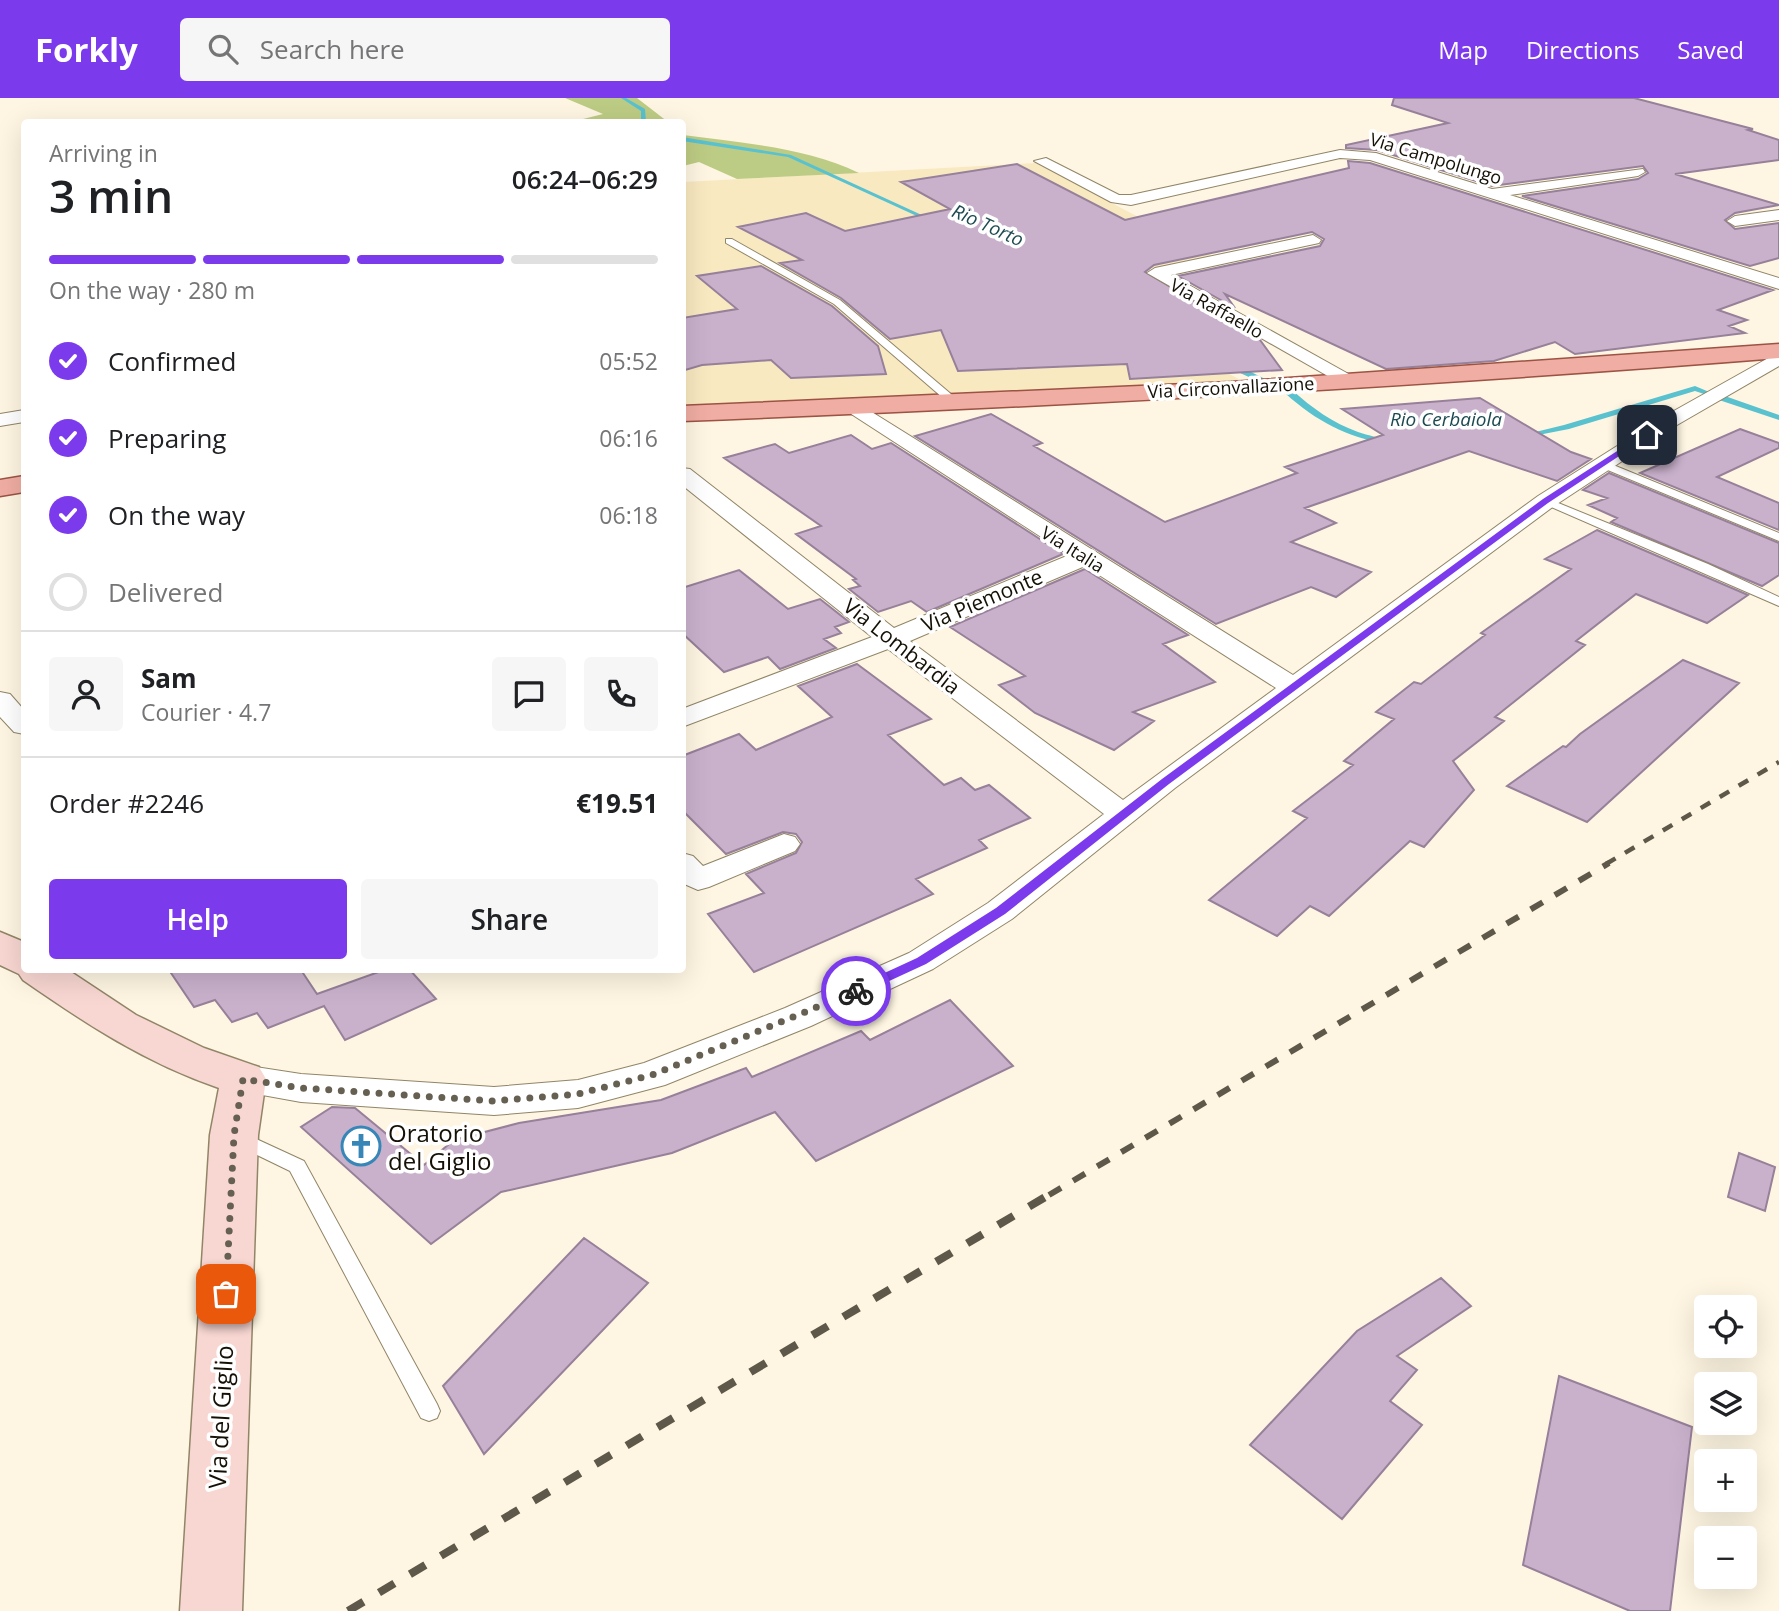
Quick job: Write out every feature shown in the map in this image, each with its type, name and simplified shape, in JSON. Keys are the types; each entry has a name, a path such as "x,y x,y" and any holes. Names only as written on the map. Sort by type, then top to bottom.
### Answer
{"main road":[{"name":"Via Circonvallazione","path":"686,414 852,408 1561,369 1779,351"},
{"path":"0,488 21,484"}],"street":[{"name":"Via Campolungo","path":"1041,161 1108,195 1131,200 1349,154 1371,156 1779,284"},
{"path":"1490,193 1638,172"},
{"path":"1735,221 1779,215"},
{"name":"Via Raffaello","path":"1313,240 1155,273 1347,381"},
{"path":"42,973 121,1026 188,1060 243,1079 301,1088 494,1101 578,1094 652,1075 798,1017 921,961 1000,911 1124,814 1546,501 1602,464 1779,358"},
{"name":"Via Italia","path":"852,408 1295,688"},
{"path":"0,420 21,416"},
{"name":"Via Lombardia","path":"686,477 891,639 1124,814"},
{"name":"Via Piemonte","path":"686,717 891,639 1086,557"},
{"path":"0,700 21,723"},
{"path":"686,867 698,880 784,845"},
{"path":"0,946 21,959"},
{"name":"Via del Giglio","path":"211,1611 234,1135 243,1079"}],"lane":[{"path":"729,241 837,302 954,402"},
{"path":"1602,464 1779,537"},
{"path":"1546,501 1704,566 1779,602"},
{"path":"234,1135 298,1166 429,1411"}],"shaded area":[{"path":"1036,163 1218,259 1073,279 1187,351 1246,383 686,410 686,182"}],"green space":[{"path":"565,98 637,98 664,119 583,119 603,114"},
{"path":"686,135 795,152 817,157 859,173 737,179 699,162 686,165"}],"building":[{"path":"1394,98 1634,98 1753,129 1748,130 1779,140 1779,160 1675,174 1779,205 1735,213 1725,220 1735,229 1779,223 1779,258 1750,266 1522,196 1638,179 1648,173 1643,166 1492,186 1377,150 1346,148 1346,145 1448,123 1392,105"},
{"path":"1348,161 1370,163 1773,290 1718,310 1747,320 1729,326 1745,333 1575,354 1555,342 1494,361 1386,369 1225,294 1235,308 1178,276 1320,246 1324,239 1312,232 1154,265 1145,272 1260,340 1282,370 1130,379 1127,364 958,371 941,330 890,339 841,298 780,263 802,260 738,227 806,213 845,231 950,209 901,182 1017,164 1125,220 1349,168"},
{"path":"761,266 832,306 878,346 886,374 791,378 771,360 702,365 686,370 686,317 737,309 697,276"},
{"path":"1480,398 1571,452 1591,459 1557,481 1469,451 1305,508 1336,523 1291,542 1371,572 1336,597 1311,587 1216,624 915,436 991,414 1042,443 1034,446 1165,522 1297,473 1285,467 1383,435 1342,409"},
{"path":"1740,429 1779,443 1779,448 1717,477 1779,503 1779,530 1640,473"},
{"path":"851,435 872,449 891,443 1063,554 927,612 911,601 878,612 849,589 860,586 853,580 856,579 796,534 821,526 724,458 775,444 789,453"},
{"path":"1609,473 1779,543 1779,575 1762,586 1611,522 1617,518 1588,505 1607,498 1583,490"},
{"path":"1597,530 1748,595 1707,623 1636,594 1576,641 1585,645 1495,717 1504,721 1453,761 1474,790 1424,847 1410,841 1329,916 1310,906 1277,936 1209,900 1307,818 1293,811 1353,765 1344,761 1394,719 1376,712 1414,682 1421,684 1485,635 1481,633 1571,569 1545,559"},
{"path":"1085,569 1188,635 1163,644 1215,682 1133,712 1154,721 1114,750 1035,713 999,685 1025,676 950,627"},
{"path":"739,570 788,609 820,599 849,622 835,627 841,633 824,639 836,648 780,669 768,657 724,672 686,637 686,587"},
{"path":"1683,660 1739,683 1587,822 1507,786 1563,746 1566,747"},
{"path":"857,664 931,719 888,735 944,785 961,778 975,790 989,785 1030,818 979,840 987,848 916,879 933,894 754,972 708,914 764,893 746,874 796,853 802,842 796,834 783,832 726,854 686,814 686,754 739,734 756,750 832,717 798,686"},
{"path":"171,973 303,973 317,994 376,973 413,973 436,999 345,1040 324,1006 268,1028 257,1013 232,1022 215,1000 194,1007"},
{"path":"950,1000 1013,1066 816,1161 775,1112 672,1153 501,1192 431,1244 301,1127 332,1107 355,1108 424,1165 454,1140 519,1123 661,1100 746,1068 752,1077 861,1031 870,1040"},
{"path":"1739,1153 1775,1167 1765,1211 1728,1197"},
{"path":"584,1238 648,1283 484,1454 443,1386"},
{"path":"1441,1278 1471,1306 1397,1356 1417,1370 1390,1401 1422,1425 1342,1519 1250,1445 1357,1331"},
{"path":"1559,1376 1692,1427 1670,1611 1630,1611 1523,1565"}],"waterway":[{"name":"Rio Torto","path":"623,98 643,110 644,119"},
{"name":"Rio Torto","path":"686,140 789,156 934,222"},
{"name":"Rio Torto","path":"1230,365 1265,381"},
{"name":"Rio Cerbaiola","path":"1523,436 1566,427 1695,388 1710,394"},
{"name":"Rio Cerbaiola","path":"1289,392 1334,425 1386,442"},
{"path":"1719,397 1779,418"}],"railway":[{"path":"1606,864 1779,762"},
{"path":"1049,1195 1609,863"},
{"path":"348,1611 1052,1193"}],"way so far":[{"path":"226,1294 234,1135 243,1079 301,1088 398,1092 494,1101 578,1094 652,1075 856,991"}],"place":[{"name":"Oratorio del Giglio","path":"361,1146"}],"route":[{"path":"856,991 921,961 1000,911 1166,782 1546,501 1647,435"}]}
